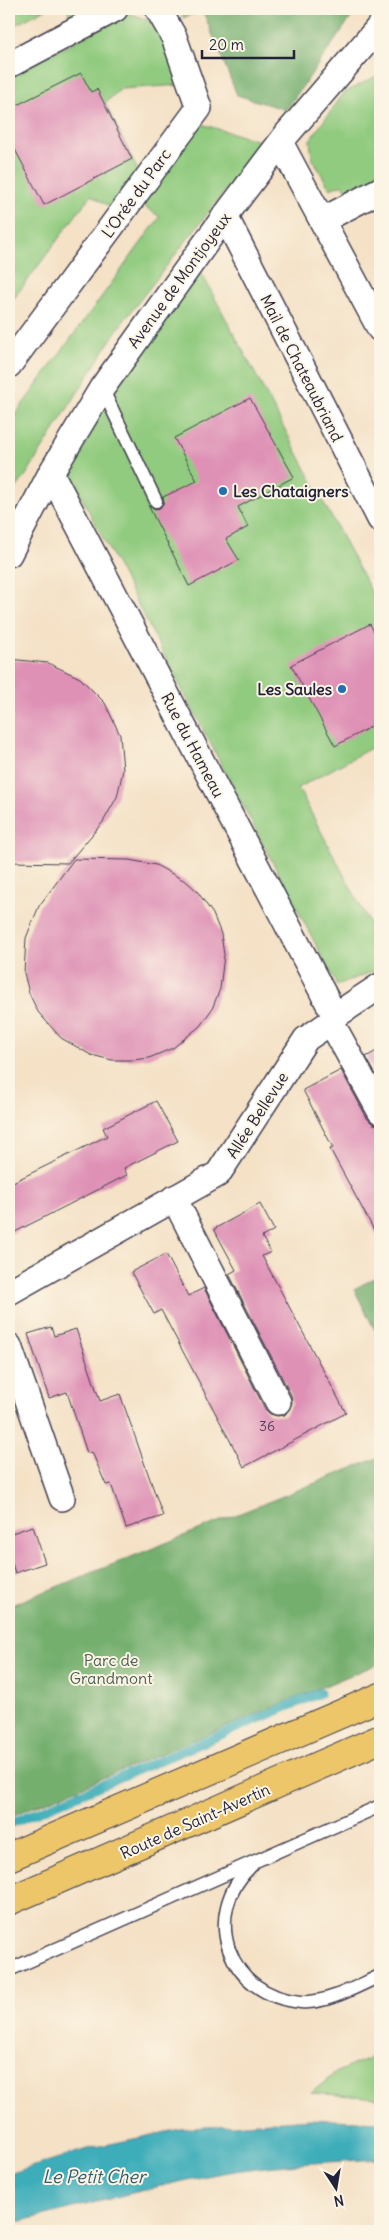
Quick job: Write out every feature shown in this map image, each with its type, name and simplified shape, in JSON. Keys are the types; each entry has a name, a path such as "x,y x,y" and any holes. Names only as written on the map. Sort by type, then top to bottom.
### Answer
{"main road":[{"path":"9,1857 380,1697"},
{"name":"Route de Saint-Avertin","path":"9,1902 380,1740"}],"street":[{"path":"9,65 116,9"},
{"name":"L'Orée du Parc","path":"9,366 199,108 174,37 158,9"},
{"name":"Avenue de Montjoyeux","path":"9,554 51,473 102,388 225,216 281,144 376,38"},
{"path":"281,144 380,329"},
{"path":"323,220 380,190"},
{"name":"Mail de Chateaubriand","path":"225,216 380,519"},
{"name":"Rue du Hameau","path":"51,473 333,1019"},
{"name":"Allée Bellevue","path":"9,1292 218,1174 306,1039 380,986"},
{"path":"333,1019 380,1111"},
{"path":"174,1198 278,1402"},
{"path":"9,1346 62,1498"}],"lane":[{"path":"102,388 156,501"},
{"path":"9,1970 281,1848 380,1806"},
{"path":"281,1848 252,1865 240,1877 228,1898 224,1922 227,1947 238,1969 256,1987 278,1998 302,2002 326,1998 380,1976"}],"green space":[{"path":"9,9 46,9 9,28"},
{"path":"67,9 93,9 72,20"},
{"path":"181,9 202,9 203,10 183,18"},
{"path":"202,9 357,9 286,110 237,95"},
{"path":"130,13 150,21 165,40 181,85 121,89 105,103 139,173 113,209 91,195 9,305 9,76"},
{"path":"380,74 380,182 350,197 343,184 330,189 312,158 310,140 344,93"},
{"path":"201,124 263,142 116,331 26,475 9,498 9,423 160,217 141,204"},
{"path":"201,272 380,608 380,743 298,788 380,943 380,969 337,985 62,460"},
{"path":"380,1275 380,1340 354,1289"},
{"name":"Parc de Grandmont","path":"380,1457 380,1663 9,1817 9,1606"},
{"path":"380,2053 380,2098 311,2093 337,2072"}],"water":[{"name":"Le Petit Cher","path":"310,2119 380,2122 380,2159 285,2165 228,2172 145,2190 9,2224 9,2174 87,2149 180,2129"}],"building":[{"path":"81,73 91,92 97,89 132,159 44,205 9,138 9,109"},
{"name":"Les Chataigners","path":"250,398 294,477 238,507 248,527 226,539 239,560 189,586 148,505 155,509 160,508 164,502 163,497 197,481 174,438"},
{"name":"Les Saules","path":"370,624 380,644 380,722 335,746 291,665"},
{"path":"9,659 48,663 80,678 105,703 120,735 123,770 117,797 103,822 68,863 9,862"},
{"path":"74,859 129,860 156,865 187,882 197,891 213,914 221,934 224,955 220,989 212,1009 200,1026 173,1048 149,1058 133,1060 112,1060 91,1055 61,1038 38,1012 29,993 24,973 26,938 39,906"},
{"path":"380,1049 380,1082 366,1057"},
{"path":"341,1070 367,1118 373,1124 380,1125 380,1241 330,1149 333,1148 303,1090"},
{"path":"156,1101 178,1141 124,1168 127,1175 9,1235 9,1184 107,1136 103,1128"},
{"path":"260,1204 274,1230 262,1237 271,1252 262,1256 346,1413 244,1467 161,1310 154,1314 131,1272 166,1254 188,1296 204,1288 265,1409 270,1414 277,1416 285,1415 292,1403 291,1395 229,1274 236,1270 214,1229"},
{"path":"51,1327 54,1336 76,1329 100,1401 120,1394 163,1516 126,1528 111,1484 106,1485 92,1452 87,1453 67,1392 49,1398 28,1334"},
{"path":"33,1526 45,1563 15,1573 9,1554 9,1534"}],"waterway":[{"path":"9,1824 320,1693"}],"place":[{"name":"Les Chataigners","path":"223,491"},
{"name":"Les Saules","path":"342,689"}]}
